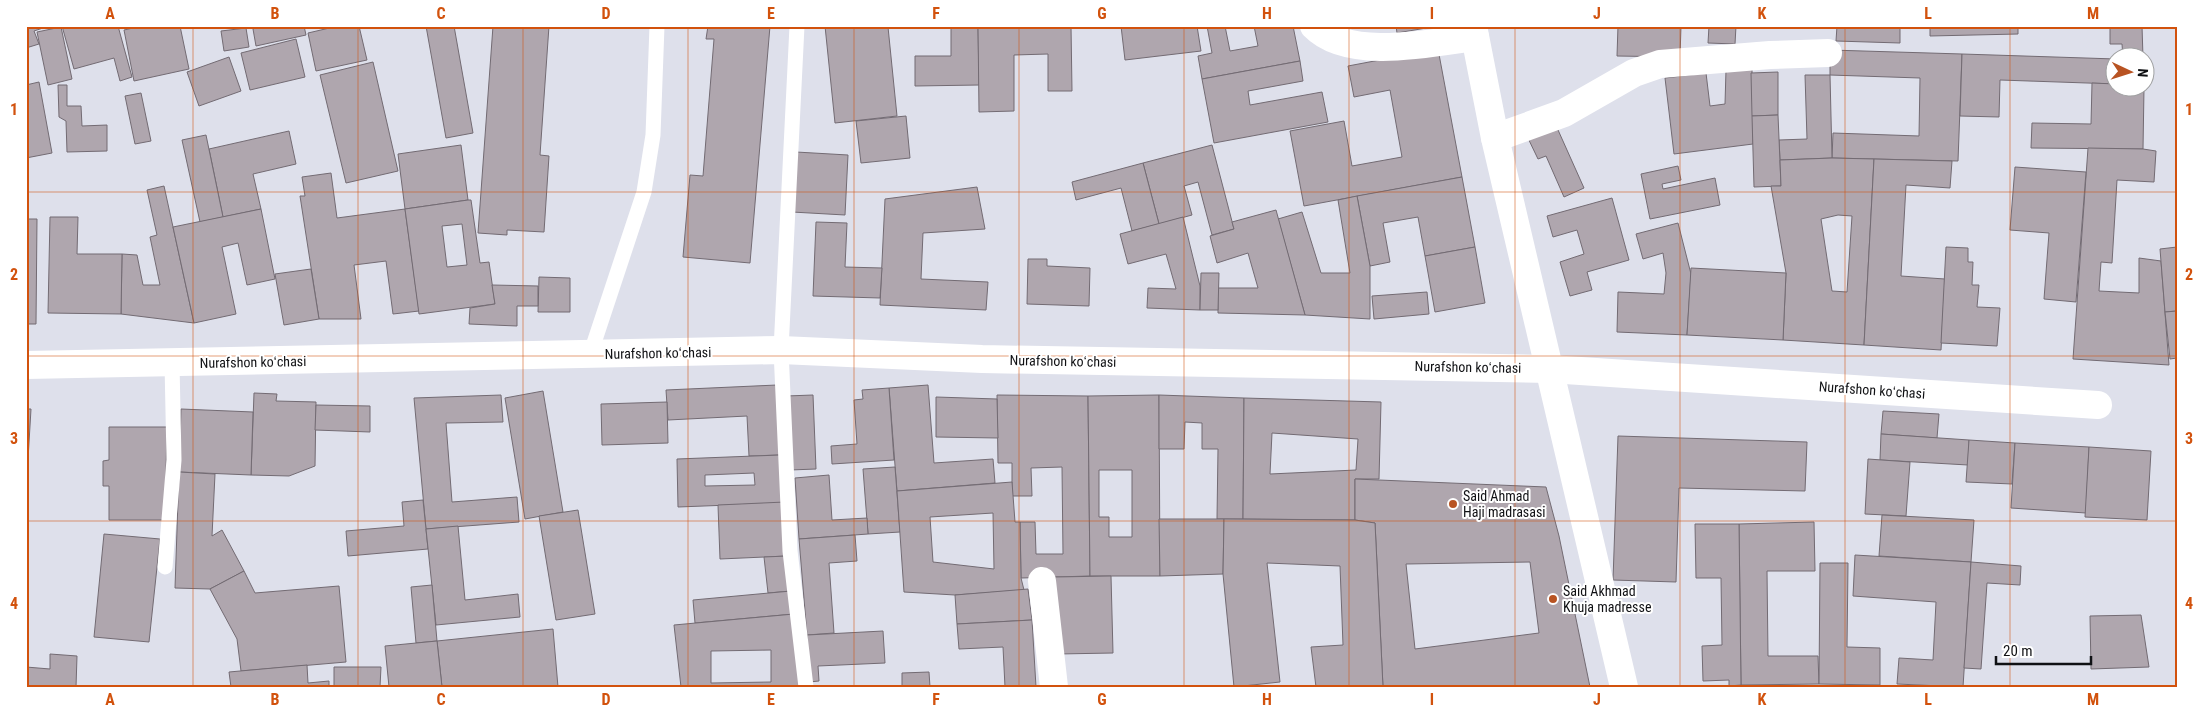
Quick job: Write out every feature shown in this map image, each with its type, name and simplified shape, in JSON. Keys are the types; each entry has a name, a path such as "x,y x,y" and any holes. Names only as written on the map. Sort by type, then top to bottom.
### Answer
{"street":[{"path":"1314,26 1323,36 1355,44 1387,48 1474,32 1495,138 1624,687"},
{"path":"1495,138 1564,113 1634,73 1660,64 1770,55 1828,53"},
{"name":"Nurafshon koʻchasi","path":"26,365 172,364 781,350 982,360 1550,369 2098,405"},
{"path":"1042,581 1054,687"}],"lane":[{"path":"590,355 644,192 653,135 657,26"},
{"path":"797,26 781,350 790,551 806,687"},
{"path":"165,567 174,460 172,364"}],"building":[{"path":"26,26 46,27 34,31 39,44 26,48"},
{"path":"62,26 118,26 132,77 120,81 114,58 74,69"},
{"path":"142,26 180,26 189,69 134,81 124,30"},
{"path":"260,26 304,26 306,35 256,46 253,29"},
{"path":"338,26 359,26 367,60 316,71 308,33"},
{"path":"426,26 454,26 473,133 446,138"},
{"path":"493,26 549,26 540,155 549,156 544,232 507,230 507,235 478,233"},
{"path":"708,26 770,26 750,263 683,257 690,175 703,176 714,39 706,39"},
{"path":"825,26 900,26 888,27 897,116 835,123"},
{"path":"951,26 978,26 979,85 915,86 915,56 951,56"},
{"path":"978,26 1071,26 1072,91 1048,91 1048,54 1014,55 1014,111 979,112"},
{"path":"1121,26 1197,26 1201,51 1125,60"},
{"path":"1207,26 1225,26 1230,51 1258,46 1254,26 1293,26 1300,61 1202,79 1198,56 1212,53"},
{"path":"1396,26 1432,26 1432,27 1397,33"},
{"path":"1618,26 1681,26 1680,57 1617,56"},
{"path":"1709,26 1736,26 1735,44 1708,43"},
{"path":"1837,26 1900,26 1900,43 1836,41"},
{"path":"1930,26 2018,26 2018,34 1930,36"},
{"path":"2110,26 2142,26 2143,48 2122,48 2122,44 2110,44"},
{"path":"61,27 72,79 48,85 37,32"},
{"path":"246,28 249,47 224,51 221,31"},
{"path":"296,39 305,77 250,90 241,53"},
{"path":"1438,49 1462,177 1304,206 1290,131 1344,121 1352,166 1402,157 1390,90 1354,97 1348,66"},
{"path":"1830,50 1962,54 1958,161 1832,158 1833,133 1919,136 1920,78 1830,75"},
{"path":"1962,54 2106,59 2106,84 2000,80 1999,117 1960,116"},
{"path":"229,57 241,91 199,106 187,72"},
{"path":"1300,61 1303,81 1248,91 1250,105 1322,92 1328,122 1214,143 1202,79"},
{"path":"373,62 398,171 346,183 320,75"},
{"path":"1752,69 1753,144 1674,154 1665,78 1706,73 1710,106 1725,104 1726,70"},
{"path":"1778,72 1778,115 1752,116 1751,73"},
{"path":"1805,75 1830,75 1832,158 1780,160 1779,140 1807,139"},
{"path":"39,82 52,153 26,158 26,85"},
{"path":"2092,83 2106,84 2106,98 2144,98 2143,149 2031,148 2032,123 2091,124"},
{"path":"58,85 67,85 67,106 81,106 82,126 107,125 107,151 67,152 66,121 59,117"},
{"path":"141,93 151,141 135,144 125,96"},
{"path":"1778,115 1781,186 1754,187 1752,116"},
{"path":"906,116 910,158 861,163 856,121"},
{"path":"1554,121 1584,188 1564,197 1546,156 1538,159 1526,134"},
{"path":"289,131 296,164 253,174 261,209 223,217 209,149"},
{"path":"206,135 223,217 200,222 182,140"},
{"path":"461,145 468,200 405,209 398,154"},
{"path":"1212,145 1234,229 1212,235 1198,182 1184,186 1192,215 1159,224 1143,163"},
{"path":"2088,148 2156,151 2154,182 2117,180 2112,263 2101,262 2099,291 2139,293 2139,258 2161,261 2169,365 2073,359"},
{"path":"796,152 848,155 845,215 792,212"},
{"path":"1874,159 1864,345 1783,340 1786,273 1771,186 1781,186 1780,160","holes":["1838,215 1852,216 1847,292 1832,291 1821,219"]},
{"path":"1874,159 1952,161 1950,188 1906,185 1901,276 1945,279 1941,350 1864,345"},
{"path":"1143,163 1159,224 1132,231 1121,188 1076,200 1072,182"},
{"path":"1678,166 1681,180 1662,184 1663,189 1715,178 1720,205 1650,219 1641,174"},
{"path":"2015,167 2086,172 2076,302 2044,299 2049,233 2010,230"},
{"path":"331,173 337,218 405,209 419,311 393,314 386,261 354,265 361,319 319,319 300,196 305,196 302,177"},
{"path":"1462,177 1475,247 1425,256 1418,217 1383,223 1390,262 1370,266 1357,196"},
{"path":"164,186 194,323 121,314 122,254 137,255 143,285 160,285 150,237 157,235 147,190"},
{"path":"977,187 985,229 923,233 921,279 988,282 986,310 880,305 885,199"},
{"path":"1357,196 1370,266 1370,319 1305,315 1278,219 1302,212 1321,273 1350,273 1338,200"},
{"path":"1612,198 1629,260 1587,272 1592,290 1570,296 1560,262 1584,254 1577,230 1553,237 1547,216"},
{"path":"471,200 480,263 489,262 495,304 419,314 405,209","holes":["462,224 467,265 447,267 442,226"]},
{"path":"261,209 275,279 247,285 238,243 222,247 236,314 194,323 173,227"},
{"path":"1276,210 1305,315 1218,313 1218,288 1258,288 1248,253 1217,263 1210,236 1234,229 1232,222"},
{"path":"50,217 78,217 77,254 122,254 121,314 48,313"},
{"path":"1183,217 1200,286 1200,310 1147,308 1148,288 1176,289 1166,254 1128,264 1120,234"},
{"path":"26,219 37,219 36,324 26,324"},
{"path":"816,222 847,223 845,267 882,268 880,298 813,296"},
{"path":"1678,223 1691,274 1687,335 1617,332 1618,292 1664,294 1666,273 1663,253 1643,259 1636,234"},
{"path":"1475,247 1485,303 1435,312 1425,256"},
{"path":"1946,247 1968,248 1968,262 1973,262 1972,285 1979,285 1977,307 2000,308 1997,346 1941,343"},
{"path":"2177,247 2177,311 2165,312 2160,249"},
{"path":"1028,259 1047,259 1047,266 1090,268 1089,306 1027,304"},
{"path":"1691,268 1786,273 1783,340 1687,335"},
{"path":"311,269 319,319 284,325 275,274"},
{"path":"1201,273 1219,273 1218,310 1200,310"},
{"path":"539,277 570,278 570,312 538,312"},
{"path":"492,285 538,286 538,306 517,306 517,326 469,324 470,308 495,304"},
{"path":"1427,292 1429,314 1374,319 1372,296"},
{"path":"2177,311 2177,358 2170,359 2165,312"},
{"path":"777,385 780,455 749,456 747,416 668,420 666,390"},
{"path":"928,385 934,463 993,459 995,483 897,491 889,388"},
{"path":"889,388 894,460 832,464 831,446 857,444 854,400 863,399 862,390"},
{"path":"543,391 563,512 525,519 505,398"},
{"path":"254,393 277,394 276,401 316,402 315,466 289,476 251,475"},
{"path":"501,395 503,422 446,423 452,502 517,497 519,522 426,529 414,398"},
{"path":"813,395 816,469 790,470 786,396"},
{"path":"997,395 1088,396 1090,576 1021,578 1020,522 1035,522 1036,554 1063,554 1062,467 1031,468 1032,496 1012,496 1012,463 998,463"},
{"path":"1159,395 1160,576 1090,576 1088,396","holes":["1099,470 1132,470 1132,537 1109,537 1109,517 1099,517"]},
{"path":"1159,395 1244,398 1243,519 1217,519 1218,449 1202,449 1202,423 1185,422 1184,449 1159,449"},
{"path":"936,397 997,399 998,438 936,437"},
{"path":"1244,398 1381,402 1379,479 1355,479 1355,520 1243,519","holes":["1272,433 1358,439 1356,470 1270,474"]},
{"path":"667,402 668,443 602,445 601,404"},
{"path":"316,405 370,406 370,432 315,430"},
{"path":"26,409 31,409 27,476 26,476"},
{"path":"181,409 253,412 251,475 179,472"},
{"path":"1883,411 1939,414 1937,438 1881,434"},
{"path":"109,427 167,427 165,520 109,520 109,486 103,486 103,461 109,460"},
{"path":"1881,434 1969,440 1968,465 1880,460"},
{"path":"1618,436 1807,442 1805,491 1679,488 1676,582 1613,580"},
{"path":"1969,440 2015,443 2012,484 1966,482"},
{"path":"2015,443 2089,447 2086,513 2011,508"},
{"path":"2089,447 2151,451 2147,520 2085,517"},
{"path":"780,455 782,503 678,507 677,459","holes":["754,473 755,485 705,486 705,475"]},
{"path":"1868,459 1910,462 1906,516 1865,514"},
{"path":"895,467 900,532 868,534 863,469"},
{"path":"179,472 215,474 212,536 222,530 244,571 210,589 175,588"},
{"path":"829,475 832,520 867,518 868,534 799,539 795,478"},
{"name":"Said Akhmad Khuja madresse","path":"1355,479 1546,487 1559,536 1590,687 1383,687 1375,523 1355,520","holes":["1530,562 1539,633 1415,649 1406,564"]},
{"path":"1012,482 1015,522 1020,522 1021,578 1024,590 955,595 904,592 897,491","holes":["993,513 994,569 933,562 930,517"]},
{"path":"423,500 428,549 348,556 346,531 404,526 402,502"},
{"path":"785,502 787,556 720,559 718,505"},
{"path":"578,510 595,614 556,620 539,516"},
{"path":"1882,515 1974,520 1971,562 1879,556"},
{"path":"1159,519 1224,519 1223,574 1160,576"},
{"path":"1224,519 1355,520 1375,523 1383,687 1316,687 1311,647 1343,645 1340,566 1267,563 1280,682 1234,687 1223,574"},
{"path":"1814,522 1815,571 1767,571 1768,656 1818,656 1819,684 1741,685 1739,524"},
{"path":"1695,524 1739,524 1741,685 1729,686 1729,680 1703,681 1702,646 1722,645 1721,578 1696,578"},
{"path":"458,526 465,600 518,594 520,617 436,625 426,529"},
{"path":"104,534 160,539 149,642 94,637"},
{"path":"855,535 857,561 829,563 834,633 807,635 799,539"},
{"path":"1855,555 1971,562 1963,687 1897,684 1899,658 1933,660 1936,602 1853,596"},
{"path":"787,556 791,591 768,593 764,557"},
{"path":"1971,562 2021,566 2020,585 1987,583 1981,669 1964,668"},
{"path":"1820,563 1848,563 1847,647 1880,648 1880,685 1819,684"},
{"path":"244,571 255,593 339,586 346,662 241,671 237,639 210,589"},
{"path":"1111,576 1113,653 1058,654 1055,577"},
{"path":"432,585 437,641 416,643 411,587"},
{"path":"1028,589 1032,620 957,624 955,595"},
{"path":"791,591 794,614 695,623 693,600"},
{"path":"794,614 803,687 681,687 674,625","holes":["771,650 771,682 711,683 711,651"]},
{"path":"2141,615 2149,667 2091,669 2090,616"},
{"path":"1032,620 1036,687 1005,687 1003,647 959,649 957,624"},
{"path":"553,629 558,687 442,687 437,641"},
{"path":"883,631 885,663 818,666 819,681 809,682 807,635"},
{"path":"437,641 442,687 389,687 385,646"},
{"path":"50,654 77,656 76,687 26,687 26,667 50,669"},
{"path":"307,665 308,683 329,681 329,687 231,687 229,672"},
{"path":"334,667 381,667 380,687 334,687"},
{"path":"929,672 930,687 902,687 902,673"}],"place":[{"name":"Said Ahmad Haji madrasasi","path":"1453,504"},
{"name":"Said Akhmad Khuja madresse","path":"1553,599"}]}
